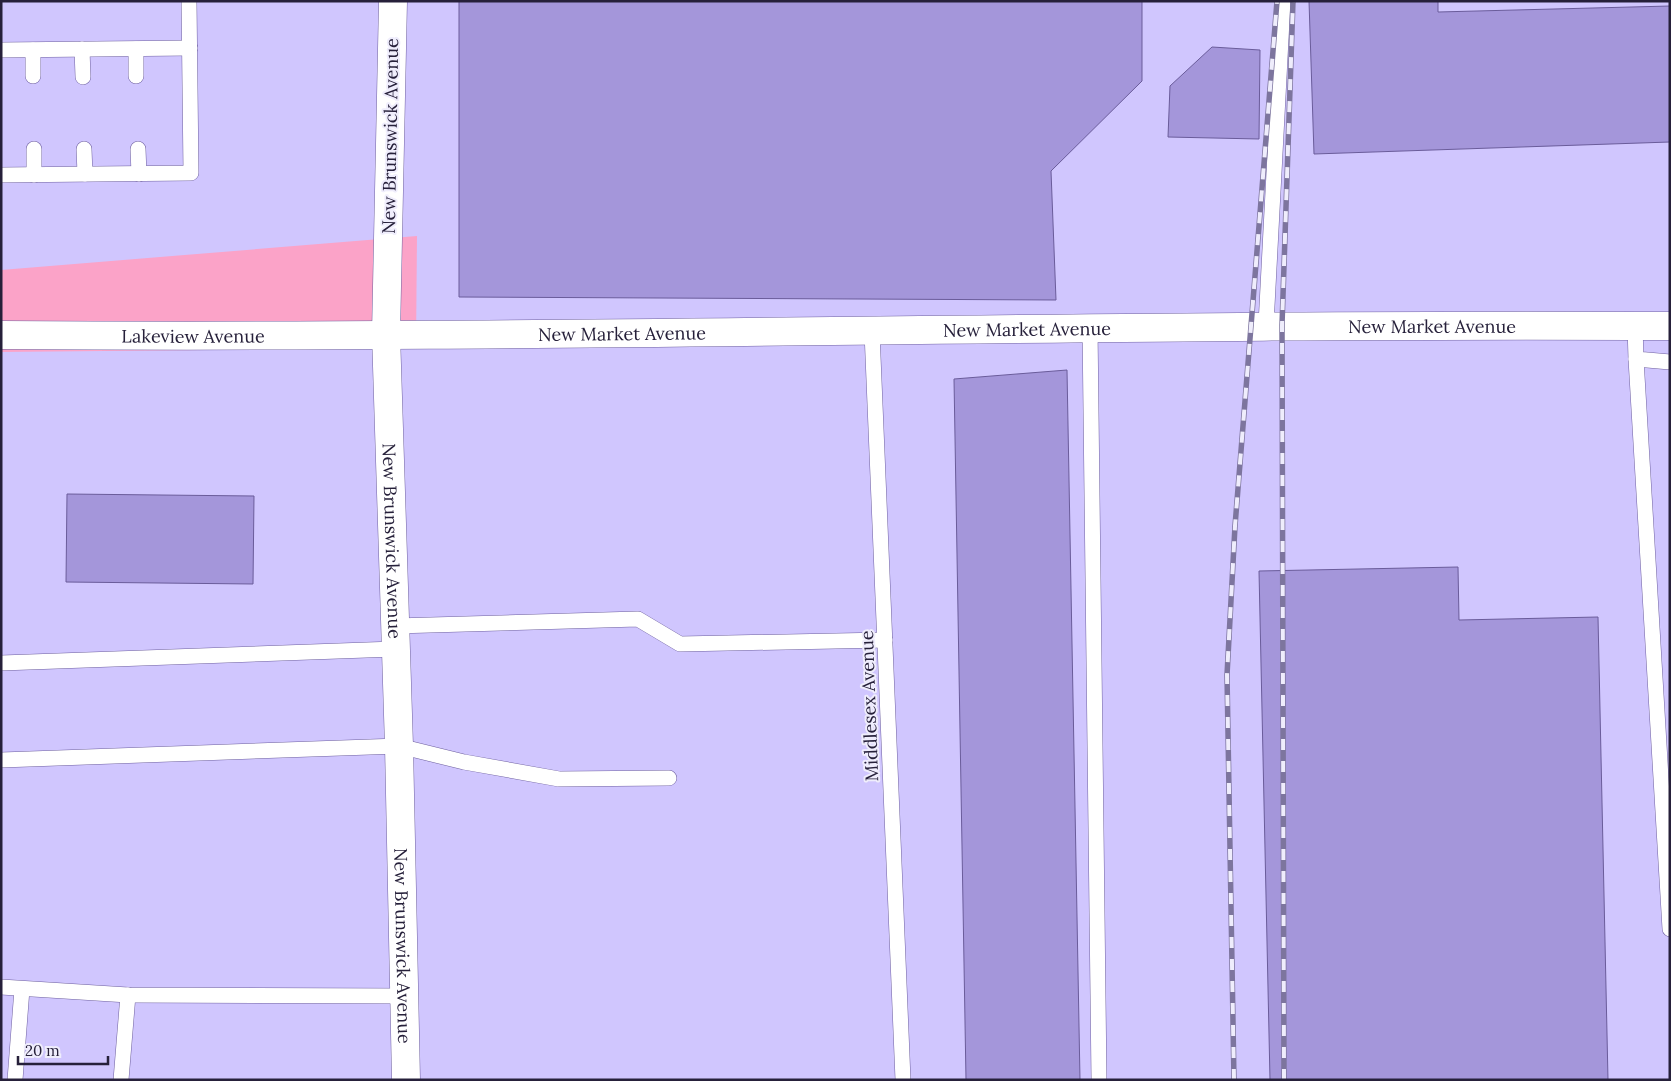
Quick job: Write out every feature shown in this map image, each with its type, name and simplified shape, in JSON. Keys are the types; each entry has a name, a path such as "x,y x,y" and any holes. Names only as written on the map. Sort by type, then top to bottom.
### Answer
{"main road":[{"name":"New Brunswick Avenue","path":"393,1 386,334 399,746 406,1080"},
{"name":"New Market Avenue","path":"386,334 872,332 1266,325 1670,326"},
{"name":"Lakeview Avenue","path":"1,335 386,334"}],"lane":[{"path":"1,175 191,173 189,1"},
{"path":"1266,325 1284,1"},
{"path":"1,50 190,48"},
{"path":"82,49 83,77"},
{"path":"136,49 136,76"},
{"path":"33,50 34,76"},
{"path":"34,149 34,175"},
{"path":"84,149 85,174"},
{"path":"138,149 139,174"},
{"path":"1635,326 1670,929"},
{"path":"1090,327 1099,1080"},
{"name":"Middlesex Avenue","path":"872,332 903,1080"},
{"path":"1636,358 1670,362"},
{"path":"1,663 395,638 638,619 680,644 885,640"},
{"path":"1,760 399,746 464,762 560,779 669,778"},
{"path":"1,987 128,995 405,996"},
{"path":"15,1080 22,989"},
{"path":"121,1080 128,995"}],"shaded area":[{"path":"417,236 416,348 1,352 1,270"}],"building":[{"path":"459,1 1142,1 1142,81 1051,171 1056,300 459,297"},
{"path":"1309,1 1438,1 1438,12 1670,6 1670,142 1314,154"},
{"path":"1212,47 1260,50 1259,139 1168,137 1170,86"},
{"path":"1067,370 1080,1080 966,1080 954,379"},
{"path":"67,494 254,496 253,584 66,582"},
{"path":"1458,567 1459,620 1598,617 1608,1080 1270,1080 1259,571"}],"railway":[{"path":"1234,1080 1227,675 1235,526 1277,1"},
{"path":"1284,1080 1282,325 1293,1"}]}
